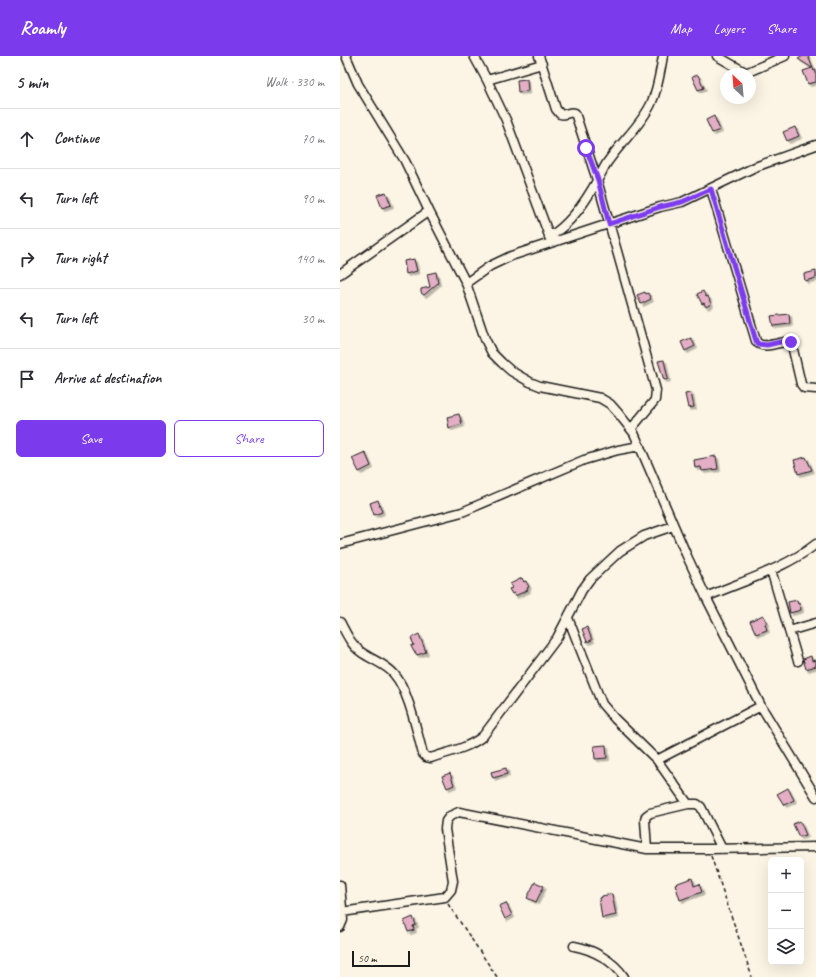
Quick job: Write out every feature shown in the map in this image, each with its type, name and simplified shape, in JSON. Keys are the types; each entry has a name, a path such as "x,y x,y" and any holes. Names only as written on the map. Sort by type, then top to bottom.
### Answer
{"street":[{"path":"346,56 358,84 405,160 466,283 485,339 492,352 502,364 530,382 540,386 600,398 610,404 631,429 640,446 673,526 706,597 761,706 816,796"},
{"path":"474,56 487,80 514,142 550,240"},
{"path":"550,240 569,222 588,196 608,161 644,116 651,102 663,56"},
{"path":"717,56 745,72 785,56"},
{"path":"487,80 541,60 556,109 562,115 571,112 575,113 598,180 656,390 655,400 631,429"},
{"path":"466,283 500,260 550,240 609,224 660,207 682,202 755,167 816,145"},
{"path":"711,189 756,341 758,344 767,345 791,341 801,384 804,388 816,389"},
{"path":"340,274 429,210"},
{"path":"340,544 462,512 584,460 618,450 640,446"},
{"path":"340,622 354,646 390,670 398,678 408,704 423,754 426,757 431,758 476,742 483,736 557,638 582,590 590,579 620,551 644,536 673,526"},
{"path":"706,597 771,570 803,554 816,544"},
{"path":"771,570 798,661"},
{"path":"568,618 602,704 615,719 657,760 688,804"},
{"path":"789,631 816,623"},
{"path":"657,760 761,706"},
{"path":"647,849 646,816 650,813 688,804 697,804 701,806 722,849"},
{"path":"342,912 445,897 451,890 453,881 445,829 446,821 455,813 464,813 647,849 722,849 816,846"},
{"path":"340,885 343,920 340,927"},
{"path":"574,946 585,948 593,952 613,966 624,977"}],"path":[{"path":"709,849 752,977"},
{"path":"445,897 449,906 497,977"}],"building":[{"path":"803,56 808,56 814,71 816,70 816,82 808,84 803,71 812,68 798,59"},
{"path":"698,75 704,88 698,90 692,77"},
{"path":"527,79 528,91 518,92 517,80"},
{"path":"714,116 720,130 712,133 706,120"},
{"path":"795,127 799,136 787,141 783,132"},
{"path":"386,192 391,205 382,208 377,195"},
{"path":"414,259 417,271 406,274 404,261"},
{"path":"816,271 816,278 805,281 804,274"},
{"path":"436,272 438,283 424,295 421,293 421,289 430,287 427,274"},
{"path":"703,291 706,297 708,296 711,304 706,307 704,303 702,304 697,294"},
{"path":"645,292 646,294 648,293 651,299 641,304 637,295"},
{"path":"789,314 790,324 773,326 771,316"},
{"path":"691,338 695,346 685,351 681,342"},
{"path":"664,360 668,379 664,380 658,361"},
{"path":"691,393 694,407 688,408 685,394"},
{"path":"459,414 462,424 449,428 447,417"},
{"path":"365,452 371,466 359,472 352,458"},
{"path":"716,456 718,469 702,471 701,467 695,468 694,460"},
{"path":"806,457 812,470 798,474 794,460"},
{"path":"378,500 382,512 374,515 370,503"},
{"path":"522,578 524,582 526,581 529,587 527,588 528,590 515,596 509,589 512,588 510,584"},
{"path":"797,600 798,604 800,604 801,610 790,613 788,602"},
{"path":"763,615 767,623 765,624 767,630 756,634 750,621"},
{"path":"587,627 592,640 587,642 582,629"},
{"path":"419,634 426,652 417,655 411,646 414,645 411,638"},
{"path":"811,656 812,661 816,660 816,666 806,669 803,659"},
{"path":"606,745 607,758 595,759 594,746"},
{"path":"506,768 507,774 493,778 491,772"},
{"path":"450,773 454,785 447,788 442,776"},
{"path":"788,788 794,800 784,805 777,794"},
{"path":"800,821 806,835 799,837 793,824"},
{"path":"692,878 694,886 699,884 702,892 680,900 675,884"},
{"path":"535,882 544,886 536,902 527,898"},
{"path":"612,894 616,915 602,918 599,898"},
{"path":"506,903 512,915 505,919 499,906"},
{"path":"413,917 416,925 413,926 414,930 408,932 404,921"}],"route":[{"path":"586,148 598,180 609,224 660,207 682,202 711,189 756,341 761,345 789,340 791,342"}]}
